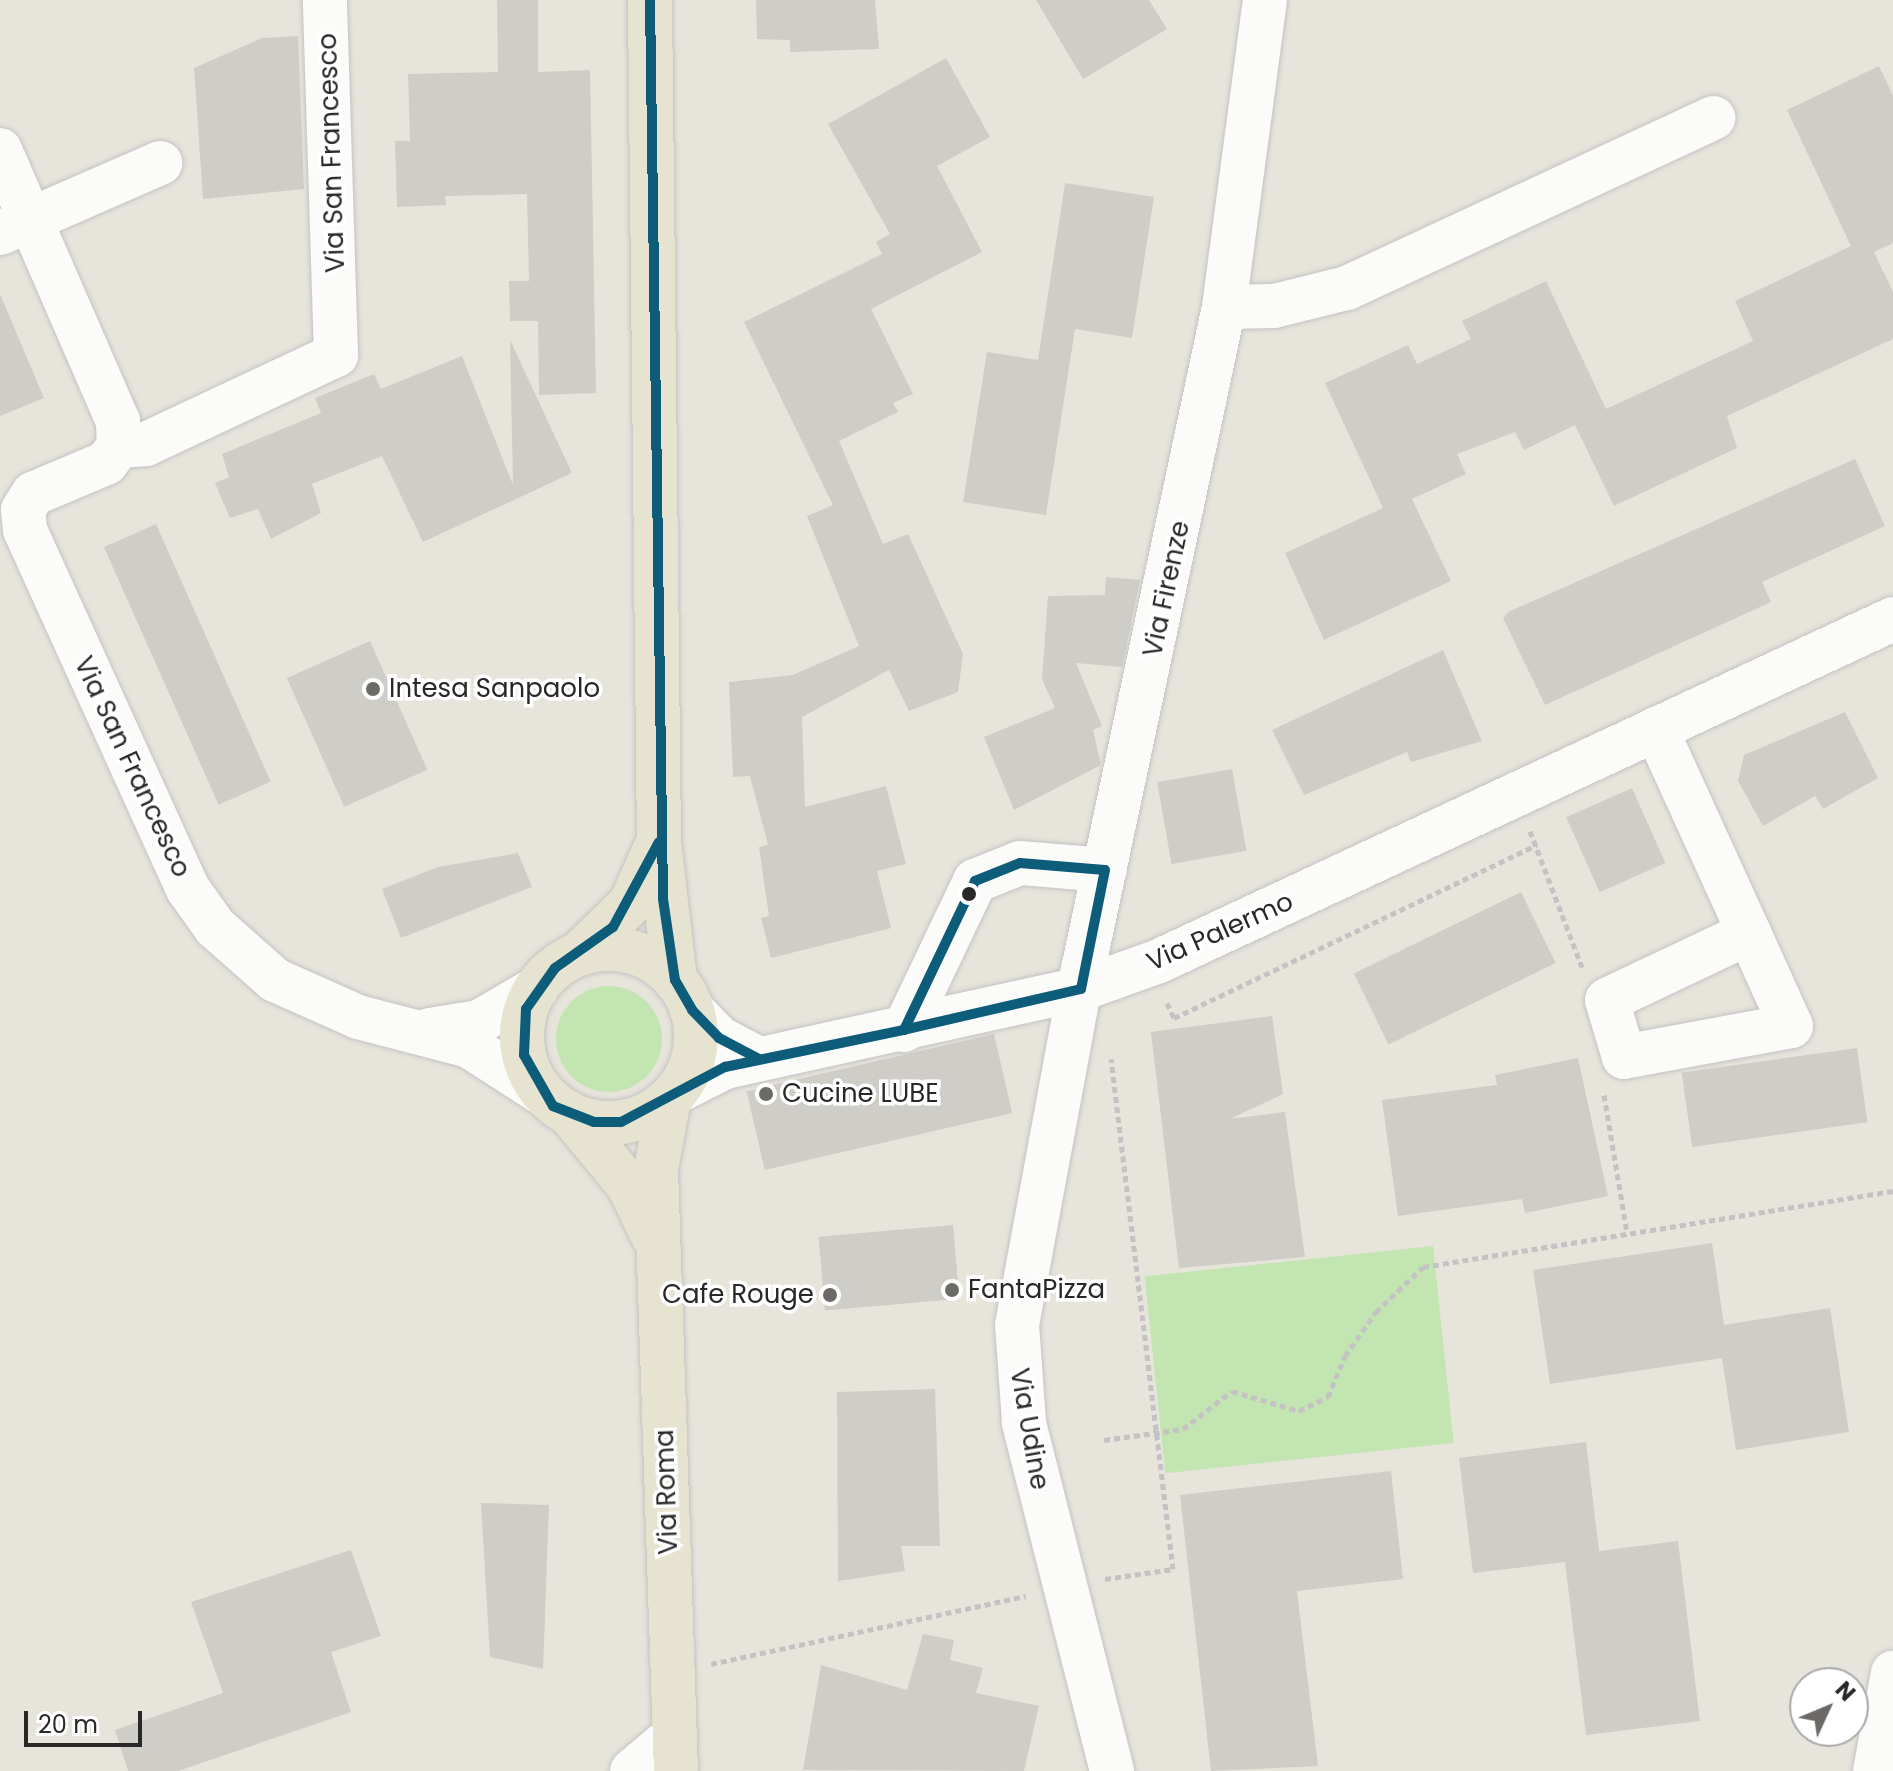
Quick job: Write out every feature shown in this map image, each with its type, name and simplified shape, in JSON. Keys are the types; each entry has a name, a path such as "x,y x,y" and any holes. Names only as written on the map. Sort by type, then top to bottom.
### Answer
{"main road":[{"path":"650,0 659,842 684,995 691,1064 673,1096 621,1122 555,1103 522,1032 536,989 579,954 631,903 659,842"},
{"path":"579,954 631,952 684,995"},
{"name":"Via Roma","path":"673,1096 656,1169 675,1753"},
{"name":"Via Roma","path":"555,1103 629,1186 659,1249"}],"street":[{"name":"Via San Francesco","path":"325,0 336,355 146,444 119,446 106,463 33,494 12,508 25,530 165,848 215,927 275,980 325,1005 430,1030 555,1103"},
{"name":"Via Firenze","path":"1081,989 1224,307 1265,0"},
{"path":"1224,307 1274,306 1347,288 1713,118"},
{"path":"0,150 15,227 118,421 119,446"},
{"path":"15,227 160,163"},
{"name":"Via Palermo","path":"673,1096 759,1059 904,1030 1081,989 1184,950 1893,619"},
{"path":"1656,729 1749,933 1791,1026 1624,1057 1607,1000 1749,933"},
{"path":"904,1030 975,881 1020,863 1105,870"},
{"name":"Via San Francesco","path":"430,1030 479,1022 536,989"},
{"name":"Via Udine","path":"1081,989 1019,1311 1015,1376 1112,1771"},
{"path":"684,995 719,1038 759,1059"},
{"path":"1875,1771 1893,1673"},
{"name":"Via Roma","path":"632,1771 675,1753"}],"path":[{"path":"1526,820 1576,937 1585,983"},
{"path":"1161,992 1174,1018 1537,845"},
{"path":"1088,1582 1173,1569 1109,1042"},
{"path":"1602,1082 1627,1232"},
{"path":"1104,1440 1183,1429 1232,1391 1299,1411 1328,1397 1353,1345 1423,1267 1893,1191"},
{"path":"674,1672 1043,1593"}],"green space":[{"path":"609,986 629,990 646,1002 658,1019 662,1039 658,1059 646,1076 629,1088 609,1092 589,1088 572,1076 560,1059 556,1039 560,1019 572,1002 589,990"},
{"path":"1433,1246 1454,1443 1165,1473 1145,1276"}],"building":[{"path":"497,0 538,0 538,72 590,70 596,393 539,395 538,321 510,321 509,281 529,281 527,194 445,196 446,205 397,207 395,141 410,141 408,74 498,72"},
{"path":"756,0 875,0 879,49 790,52 790,40 757,39"},
{"path":"1036,0 1149,0 1167,29 1083,79"},
{"path":"298,36 304,189 203,199 194,68 262,38"},
{"path":"946,58 990,137 937,166 982,252 871,309 913,394 893,403 898,412 839,441 883,544 908,534 963,654 958,692 909,711 889,670 802,717 805,807 886,786 906,864 877,871 891,928 771,958 761,918 769,916 759,847 768,845 750,776 733,777 729,682 793,675 859,646 807,516 833,505 744,322 882,254 876,242 890,234 828,124"},
{"path":"1879,66 1893,96 1893,243 1874,252 1893,292 1893,339 1727,416 1737,448 1614,506 1575,425 1524,450 1515,432 1457,454 1466,474 1412,499 1451,581 1324,640 1285,553 1383,508 1325,383 1408,345 1417,364 1471,339 1462,321 1546,281 1606,409 1753,341 1735,301 1851,246 1787,110"},
{"path":"1065,183 1154,197 1132,338 1075,329 1046,515 963,502 987,352 1038,360"},
{"path":"0,294 44,398 0,416"},
{"path":"510,340 572,473 423,542 382,456 312,484 321,513 271,539 258,509 230,518 215,483 229,477 222,454 321,413 315,398 374,374 381,389 462,356 513,485"},
{"path":"1855,459 1885,526 1762,582 1771,602 1545,705 1503,618 1508,612"},
{"path":"156,524 271,782 219,805 104,547"},
{"path":"1106,577 1140,580 1122,667 1076,663 1102,726 1093,730 1101,765 1014,810 984,737 1055,708 1042,679 1048,596 1105,595"},
{"path":"370,641 427,770 344,807 287,678"},
{"path":"1443,650 1482,741 1411,762 1407,752 1304,795 1272,730"},
{"path":"1845,712 1878,778 1823,809 1815,796 1763,826 1738,781 1744,755"},
{"path":"1232,769 1246,851 1172,864 1157,782"},
{"path":"1632,788 1665,863 1600,892 1566,817"},
{"path":"518,853 532,887 401,938 382,889 438,867"},
{"path":"1521,892 1556,963 1388,1045 1354,974"},
{"path":"1272,1016 1283,1094 1230,1119 1285,1112 1305,1257 1179,1268 1151,1032"},
{"path":"994,1034 1012,1113 765,1170 747,1091"},
{"path":"1857,1048 1867,1122 1692,1147 1682,1073"},
{"path":"1578,1058 1608,1196 1525,1213 1522,1199 1398,1216 1382,1100 1497,1085 1495,1075"},
{"path":"953,1225 959,1299 825,1310 819,1237"},
{"path":"1712,1243 1724,1325 1830,1308 1849,1432 1736,1450 1722,1358 1550,1384 1533,1270"},
{"path":"935,1389 940,1546 901,1546 905,1571 838,1581 837,1392"},
{"path":"1586,1442 1599,1551 1678,1541 1700,1721 1586,1735 1565,1562 1473,1573 1459,1458"},
{"path":"1391,1471 1403,1579 1297,1591 1318,1766 1211,1771 1180,1495"},
{"path":"481,1503 549,1505 543,1669 490,1657"},
{"path":"351,1550 381,1636 331,1652 351,1712 178,1771 128,1771 115,1730 223,1693 191,1602"},
{"path":"923,1634 954,1640 950,1660 983,1668 976,1693 1039,1706 1024,1771 803,1770 821,1665 907,1690"}],"transit line":[{"path":"650,0 663,899 675,980 692,1010 719,1038 759,1059"},
{"path":"659,842 613,927 555,968 526,1009 524,1055 553,1106 594,1122 621,1122 725,1067 904,1030"},
{"path":"1020,863 1105,870 1081,989 904,1030 975,881 1020,863"}],"place":[{"name":"Intesa Sanpaolo","path":"373,689"},
{"name":"Cucine LUBE","path":"766,1094"},
{"name":"FantaPizza","path":"952,1290"},
{"name":"Cafe Rouge","path":"830,1295"}]}
